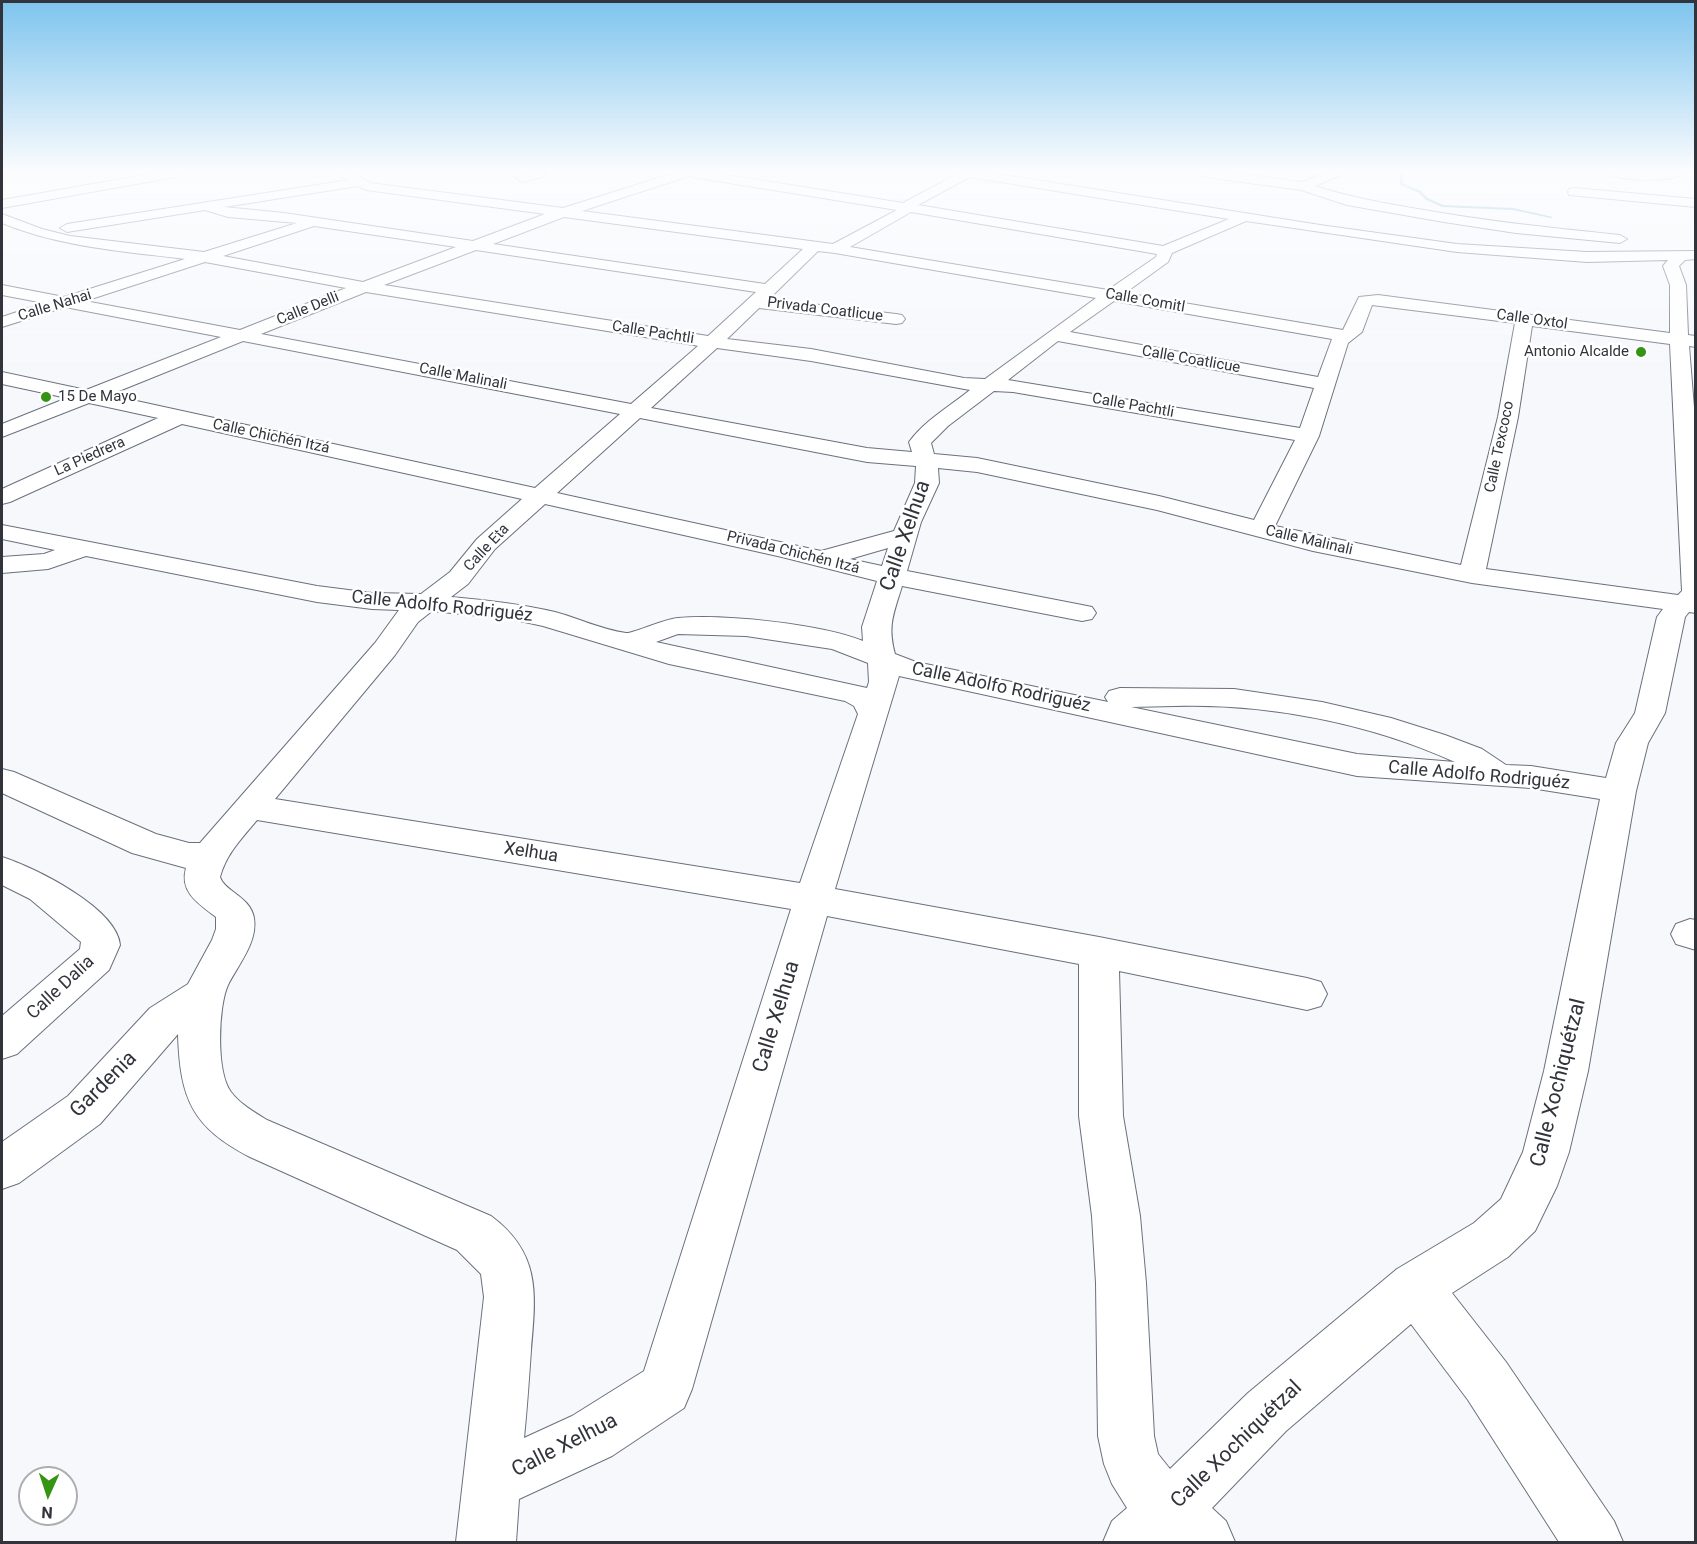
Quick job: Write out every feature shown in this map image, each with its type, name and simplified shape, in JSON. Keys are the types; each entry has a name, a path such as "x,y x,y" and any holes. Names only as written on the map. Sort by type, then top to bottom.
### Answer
{"street":[{"name":"Calle Pachtli","path":"118,245 156,249 366,287 712,342 811,355 964,384 1013,386 1308,436"},
{"name":"Calle Nahai","path":"2,322 243,245"},
{"name":"Privada Coatlicue","path":"468,245 896,319"},
{"name":"Calle Comitl","path":"808,245 1346,336"},
{"path":"835,249 842,245"},
{"path":"1129,245 1165,251 1179,245"},
{"path":"1440,245 1587,258 1690,255"},
{"path":"1653,245 1690,255"},
{"name":"Calle Delli","path":"2,431 474,246"},
{"name":"Calle Eta","path":"205,870 249,807 385,649 408,616 424,602 448,587 463,573 486,544 638,410 815,246"},
{"path":"925,459 920,446 922,440 941,422 1055,335 1163,259 1165,251"},
{"name":"Calle Xochiquétzal","path":"1133,1542 1170,1510 1267,1412 1415,1287 1491,1240 1518,1215 1533,1186 1546,1152 1566,1071 1619,790 1632,743 1650,713 1671,617 1675,609 1690,604 1695,592 1687,341 1677,285 1671,266 1690,255"},
{"name":"Calle Malinali","path":"2,290 867,455 977,465 1160,504 1382,558 1472,575 1571,590 1690,604"},
{"name":"Calle Oxtol","path":"1346,336 1353,332 1363,302 1368,300 1525,318 1687,341"},
{"name":"Calle Texcoco","path":"1472,575 1508,417 1525,318"},
{"name":"Calle Coatlicue","path":"1055,335 1327,384"},
{"path":"1261,530 1308,436 1340,340 1346,336"},
{"name":"Calle Chichén Itzá","path":"2,378 541,496"},
{"name":"La Piedrera","path":"2,497 179,417"},
{"name":"Calle Xelhua","path":"492,1482 592,1436 665,1389 813,900 884,682 884,658 876,636 876,627 904,536 927,483 925,459"},
{"name":"Privada Chichén Itzá","path":"541,496 853,568 1082,613"},
{"name":"Calle Adolfo Rodriguéz","path":"2,532 317,594 372,601 424,602 511,611 570,625 627,644 662,629 678,626 736,628 838,641 908,669 1357,765 1501,775 1619,790"},
{"path":"821,559 904,536"},
{"path":"2,565 48,561 80,549"},
{"path":"463,573 482,580 511,611"},
{"path":"627,644 855,694 867,701 873,713"},
{"path":"1041,697 1050,693 1062,692 1148,699 1207,697 1266,703 1378,724 1420,737 1482,762 1501,775"},
{"path":"1246,741 1331,715"},
{"path":"2,780 145,844 189,856 205,870 210,894 226,903 235,918 235,929 227,949 202,996 198,1019 204,1083 213,1104 230,1121 267,1141 474,1233 501,1257 507,1271 510,1297 486,1542"},
{"name":"Xelhua","path":"249,807 813,900 1099,952 1307,994"},
{"name":"Calle Dalia","path":"2,870 43,889 96,931 101,939 101,948 95,959 2,1041"},
{"path":"1099,952 1101,1116 1117,1227 1126,1436 1132,1464 1143,1483 1205,1542"},
{"name":"Gardenia","path":"2,1168 84,1110 165,1020 202,996"},
{"path":"1415,1287 1487,1382 1593,1542"}],"place":[{"name":"Antonio Alcalde","path":"1641,352"},
{"name":"15 De Mayo","path":"46,397"}]}
